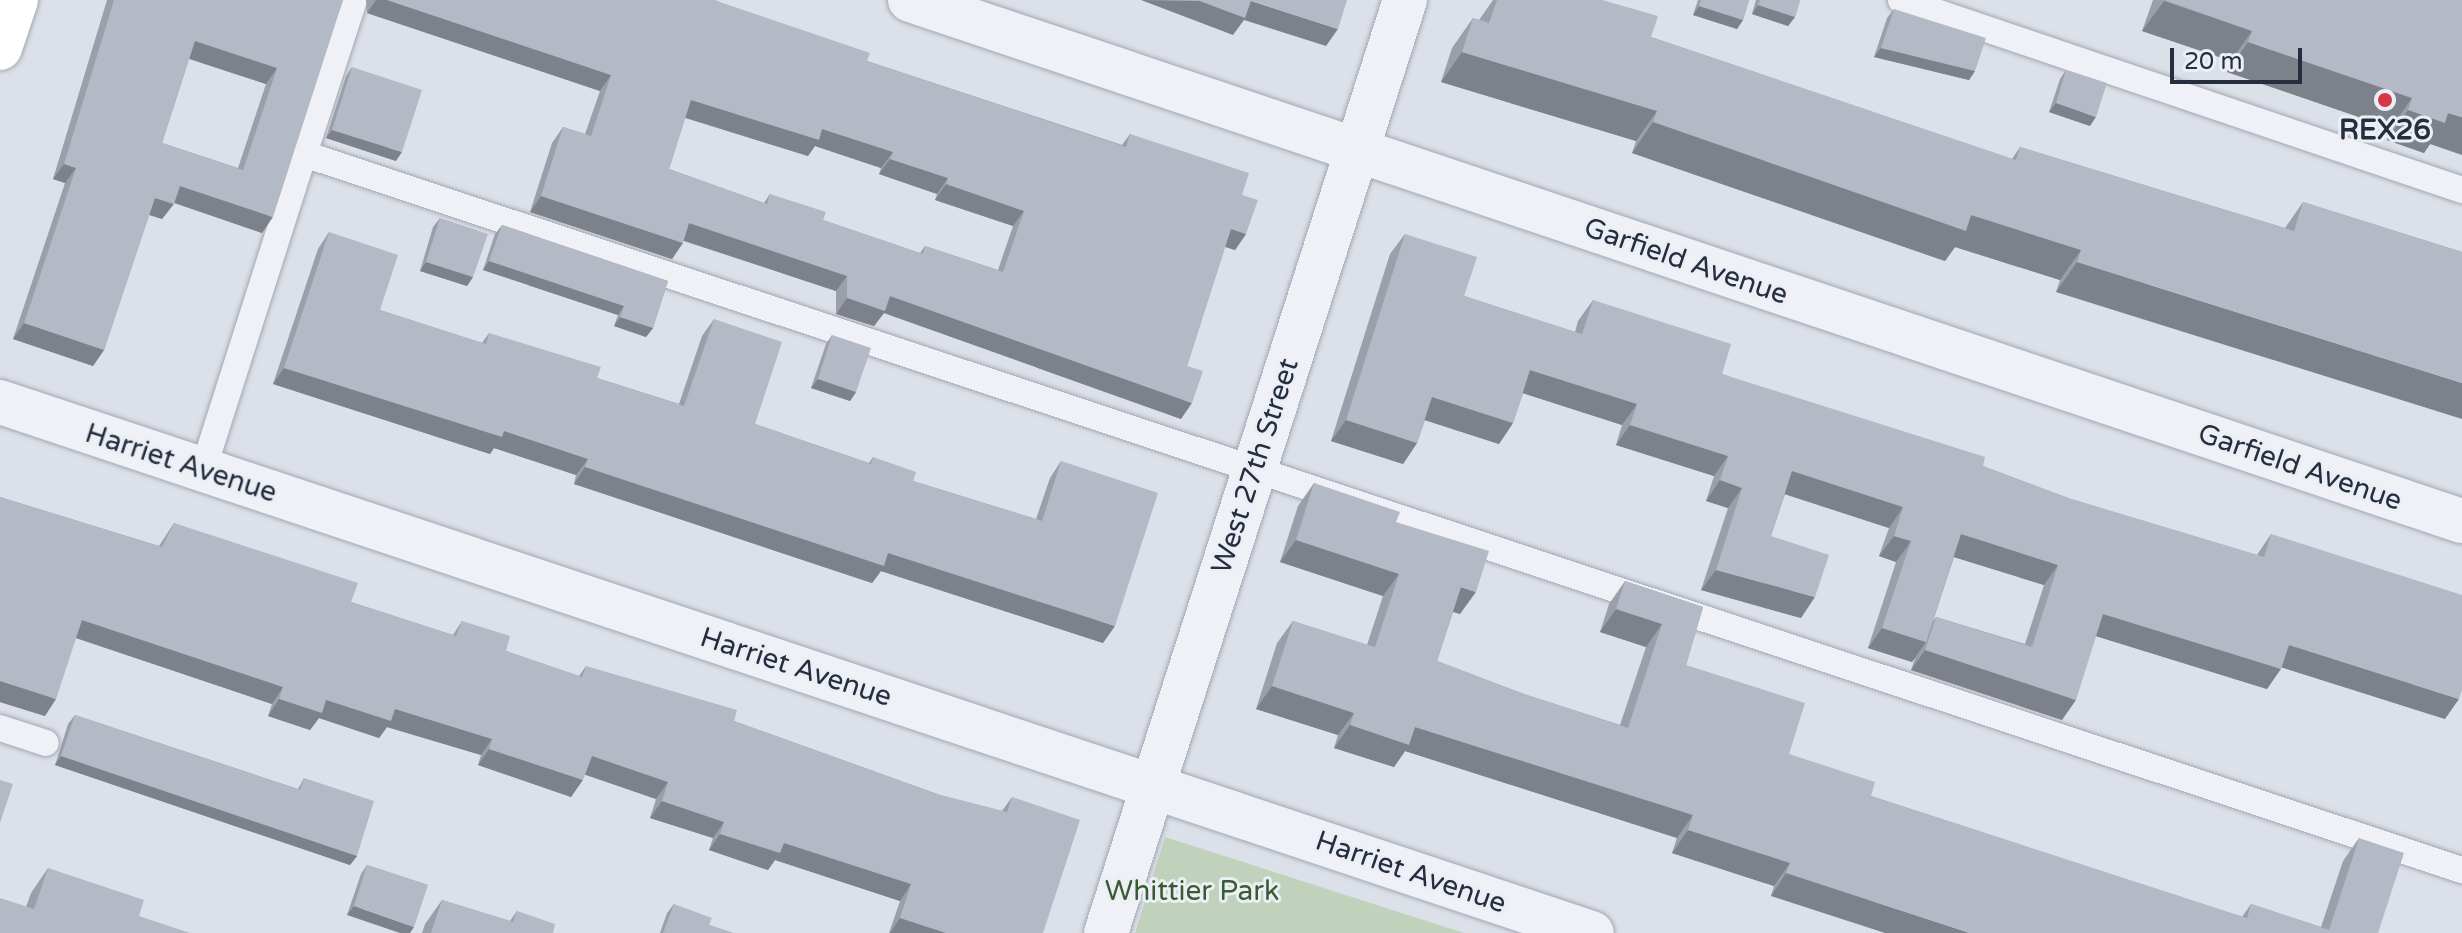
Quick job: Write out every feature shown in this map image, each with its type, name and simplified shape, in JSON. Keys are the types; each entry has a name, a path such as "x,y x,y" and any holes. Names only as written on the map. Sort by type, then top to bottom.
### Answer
{"street":[{"path":"0,48 16,0"},
{"name":"Garfield Avenue","path":"910,0 2462,521"},
{"name":"West 27th Street","path":"1106,933 1405,0"},
{"name":"Harriet Avenue","path":"0,402 1592,933"}],"lane":[{"path":"203,470 354,0"},
{"path":"1901,0 2462,190"},
{"path":"304,154 1255,465 2462,870"},
{"path":"0,728 46,743"}],"green space":[{"name":"Whittier Park","path":"1165,837 1464,933 1135,933"}],"building":[{"path":"114,0 343,0 273,217 180,186 174,204 155,198 104,350 24,323 76,168 64,164","holes":["195,41 277,68 243,170 162,143"]},
{"path":"387,0 714,0 870,53 867,61 1126,147 1130,134 1249,173 1242,195 1258,200 1246,234 1231,229 1187,366 1203,371 1192,403 890,296 885,311 847,298 847,276 689,223 683,243 541,196 563,127 591,136 611,75","holes":["691,100 819,140 822,129 893,152 890,159 948,178 946,184 1024,211 1003,272 925,246 923,254 823,220 826,212 770,194 767,204 669,169"]},
{"path":"1197,0 1347,0 1338,29 1251,1 1245,18"},
{"path":"1497,0 1602,0 1658,16 1651,37 2016,160 2020,147 2294,231 2303,202 2462,252 2462,383 2077,262 2081,250 1971,215 1966,231 1653,122 1657,111 1462,52 1473,18 1489,23"},
{"path":"1701,0 1749,0 1743,20 1699,6"},
{"path":"1760,0 1800,0 1795,17 1758,5"},
{"name":"REX26","path":"2164,0 2462,0 2462,117 2448,113 2445,123 2408,110 2412,98 2248,42 2252,31"},
{"path":"1894,9 1986,38 1975,71 1881,48"},
{"path":"352,67 422,90 402,152 332,130"},
{"path":"2066,70 2107,83 2096,117 2056,103"},
{"path":"440,218 488,234 473,277 426,262"},
{"path":"502,225 668,281 653,328 620,317 624,306 489,261"},
{"path":"329,232 398,255 380,310 486,344 489,333 601,367 597,378 684,406 714,319 782,342 755,424 871,464 873,457 916,472 913,481 1042,521 1061,461 1158,493 1115,626 888,553 884,566 585,467 588,459 504,431 502,437 284,368"},
{"path":"1405,234 1477,257 1464,296 1582,334 1593,300 1731,344 1722,374 1985,457 1983,466 2071,499 2264,557 2271,534 2462,595 2462,690 2459,699 2289,645 2281,669 2103,614 2076,700 1925,650 1936,617 2032,647 2058,565 1961,534 1926,642 1882,628 1911,541 1894,536 1903,507 1792,471 1771,536 1829,555 1815,597 1716,570 1742,488 1720,480 1728,456 1630,425 1637,404 1530,370 1513,423 1432,397 1417,443 1346,420"},
{"path":"832,335 871,348 856,392 818,379"},
{"path":"1314,483 1400,512 1396,522 1489,551 1476,592 1461,587 1437,661 1628,728 1662,624 1616,609 1625,581 1703,607 1686,665 1805,703 1789,754 1875,782 1871,796 2247,918 2251,904 2329,930 2359,838 2404,853 2378,933 1970,933 1786,873 1790,863 1688,830 1693,815 1415,727 1409,745 1350,725 1354,713 1272,686 1293,621 1375,647 1399,574 1296,540"},
{"path":"0,497 162,547 174,523 358,583 351,602 456,636 462,621 510,636 506,651 582,677 586,666 737,710 734,721 940,795 1007,812 1012,797 1080,820 1043,933 946,933 900,918 911,884 784,843 780,853 720,834 724,822 662,801 668,782 592,756 583,780 489,749 492,739 395,709 391,721 326,700 322,713 279,699 283,687 82,620 56,699 0,681"},
{"path":"75,715 300,790 304,778 374,801 357,856 61,756"},
{"path":"0,780 13,784 0,823"},
{"path":"367,865 428,885 414,927 354,906"},
{"path":"48,868 144,900 139,916 190,933 0,933 0,898 34,909"},
{"path":"442,900 513,922 517,911 555,924 553,933 431,933"},
{"path":"674,904 712,918 709,925 733,933 663,933"}],"place":[{"name":"REX26","path":"2385,100"}]}
